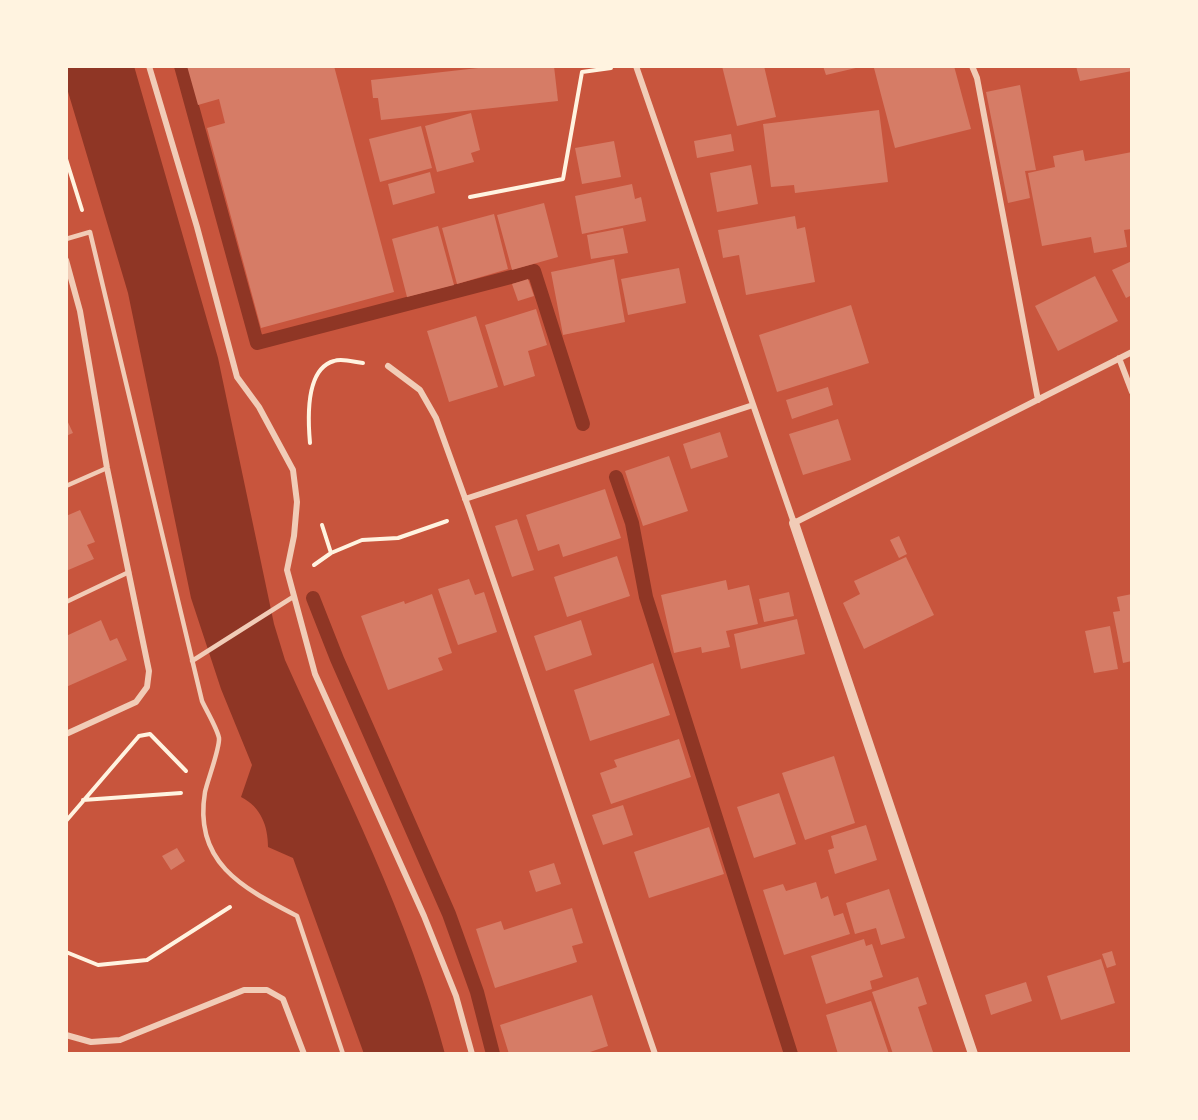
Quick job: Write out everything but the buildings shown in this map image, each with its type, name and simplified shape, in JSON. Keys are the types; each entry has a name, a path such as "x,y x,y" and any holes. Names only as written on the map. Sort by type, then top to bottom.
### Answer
{"street":[{"path":"149,66 197,227 237,377 259,407 293,470 297,502 294,536 287,570 290,599 315,674 428,926 456,996 472,1054"},
{"path":"636,66 794,523 973,1054"},
{"path":"972,66 979,88 1038,400"},
{"path":"66,260 80,311 107,468 149,671 147,687 136,702 66,734"},
{"path":"794,523 1132,352"},
{"path":"1119,358 1132,392"},
{"path":"388,366 420,390 436,418 656,1054"},
{"path":"465,499 753,405"},
{"path":"66,1035 90,1042 120,1040 244,990 267,990 284,999 304,1054"}],"lane":[{"path":"66,239 90,232 202,701 219,739 205,791 202,819 212,851 231,878 251,892 297,916 343,1054"},
{"path":"66,486 107,468"},
{"path":"66,602 129,572"},
{"path":"192,661 290,599"}],"path":[{"path":"470,197 563,179 582,72 616,68"},
{"path":"66,159 90,232"},
{"path":"311,452 307,420 316,376 326,365 335,360 388,366"},
{"path":"290,599 311,568 331,553 362,540 398,538 470,512"},
{"path":"320,517 331,553"},
{"path":"136,702 139,736"},
{"path":"66,821 139,736 150,734 205,791"},
{"path":"83,800 205,791"},
{"path":"66,952 98,965 147,960 251,892"}],"shaded area":[{"path":"66,66 134,66 218,358 274,624 285,660 394,903 430,1003 445,1054 364,1054 293,858 268,847 267,832 262,818 254,806 241,797 252,765 221,689 191,598 128,293 66,85"}],"waterway":[{"path":"181,66 257,343 534,271 583,424"},
{"path":"616,477 632,523 646,597 791,1054"},
{"path":"313,598 337,659 449,914 477,992 493,1054"}]}
